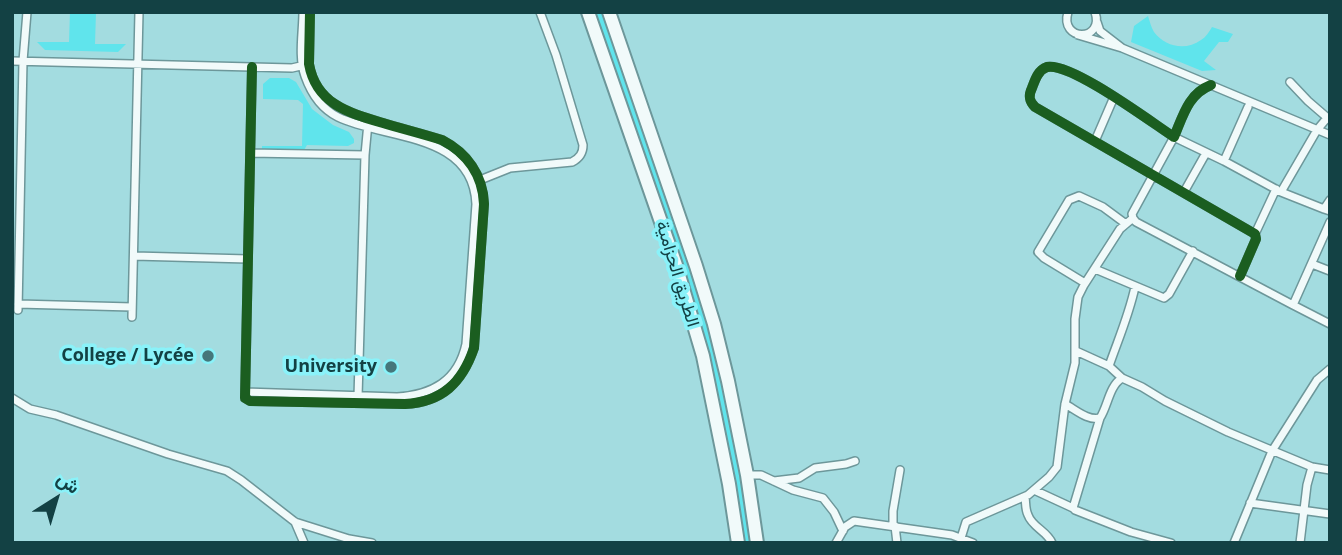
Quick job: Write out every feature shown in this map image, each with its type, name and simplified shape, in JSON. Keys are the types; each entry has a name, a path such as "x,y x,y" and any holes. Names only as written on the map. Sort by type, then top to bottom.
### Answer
{"highway":[{"name":"الطريق الحزامية","path":"588,12 672,253 703,356 738,543"},
{"name":"الطريق الحزامية","path":"609,12 714,324 747,475 757,543"}],"street":[{"path":"27,12 23,61 18,307 132,307"},
{"path":"132,317 139,12"},
{"path":"252,67 245,391 412,404 433,399 453,385 467,365 474,348 484,194 476,181 475,170 465,156 450,144 368,122 344,110 326,96 306,65 303,12"},
{"path":"306,65 310,12"},
{"path":"476,181 510,167 572,162 577,160 583,151 580,132 540,12"},
{"path":"1060,12 1067,16 1069,29 1078,35 1122,48 1330,135"},
{"path":"1095,12 1100,31 1122,48"},
{"path":"1078,35 1091,32 1097,22"},
{"path":"12,61 292,68 306,65"},
{"path":"1255,233 1035,107 1029,94 1037,74 1047,67 1059,68 1080,76 1174,137 1279,190 1327,210 1330,200"},
{"path":"1240,276 1256,239 1255,233 1279,190 1317,130 1328,119 1290,82"},
{"path":"1211,85 1191,98 1174,137 1132,214 1133,218 1136,222 1330,324"},
{"path":"1095,141 1114,97"},
{"path":"1224,161 1248,107"},
{"path":"358,399 368,122"},
{"path":"250,153 365,155"},
{"path":"1184,192 1206,153"},
{"path":"1085,283 1044,258 1038,251 1069,200 1079,196 1112,212 1126,224"},
{"path":"961,538 966,522 1025,497 1049,477 1058,463 1065,404 1075,363 1075,309 1078,297 1111,243 1133,218"},
{"path":"1293,305 1330,222"},
{"path":"1095,269 1164,298 1169,294 1193,251"},
{"path":"134,256 248,259"},
{"path":"1312,264 1330,271"},
{"path":"1109,366 1129,315 1135,287"},
{"path":"1076,351 1109,366 1122,378 1206,422 1312,467 1330,470"},
{"path":"1234,543 1272,451 1317,380 1330,369"},
{"path":"1073,508 1100,418 1115,383 1122,378"},
{"path":"12,398 30,409 227,471 295,522 360,542 372,543"},
{"path":"1065,404 1088,418 1100,418"},
{"path":"774,481 799,478 815,468 855,461"},
{"path":"1300,543 1307,485 1312,467"},
{"path":"897,543 893,511 900,470"},
{"path":"747,475 761,475 793,490 823,498 834,512 843,531"},
{"path":"1034,491 1131,532 1171,543"},
{"path":"1025,497 1030,520 1050,537 1052,543"},
{"path":"1250,503 1330,514"},
{"path":"836,543 845,527 854,521 943,533 973,543"},
{"path":"295,522 304,543"}],"shaded area":[{"path":"70,12 96,12 95,44 126,44 118,52 45,50 37,42 69,42"},
{"path":"591,12 603,12 682,237 719,360 754,543 743,543 709,371"},
{"path":"1148,16 1159,37 1176,46 1195,43 1212,27 1233,34 1228,42 1219,42 1204,61 1216,70 1202,71 1131,42 1134,26"},
{"path":"270,78 289,78 296,82 312,109 333,125 349,132 354,143 348,146 307,145 304,150 262,150 262,146 302,146 303,104 298,100 263,99 263,84"}],"cycle path":[{"path":"252,67 245,398 250,401 405,404 440,395 457,381 474,348 484,204 481,184 466,158 451,145 358,115 327,98 313,78 309,64 310,12"},
{"path":"1211,85 1192,100 1174,137 1092,83 1058,68 1047,67 1041,70 1034,82 1030,98 1035,107 1255,234 1256,239 1240,276"}],"place":[{"name":"College / Lycée","path":"208,356"},
{"name":"University","path":"391,367"}]}
